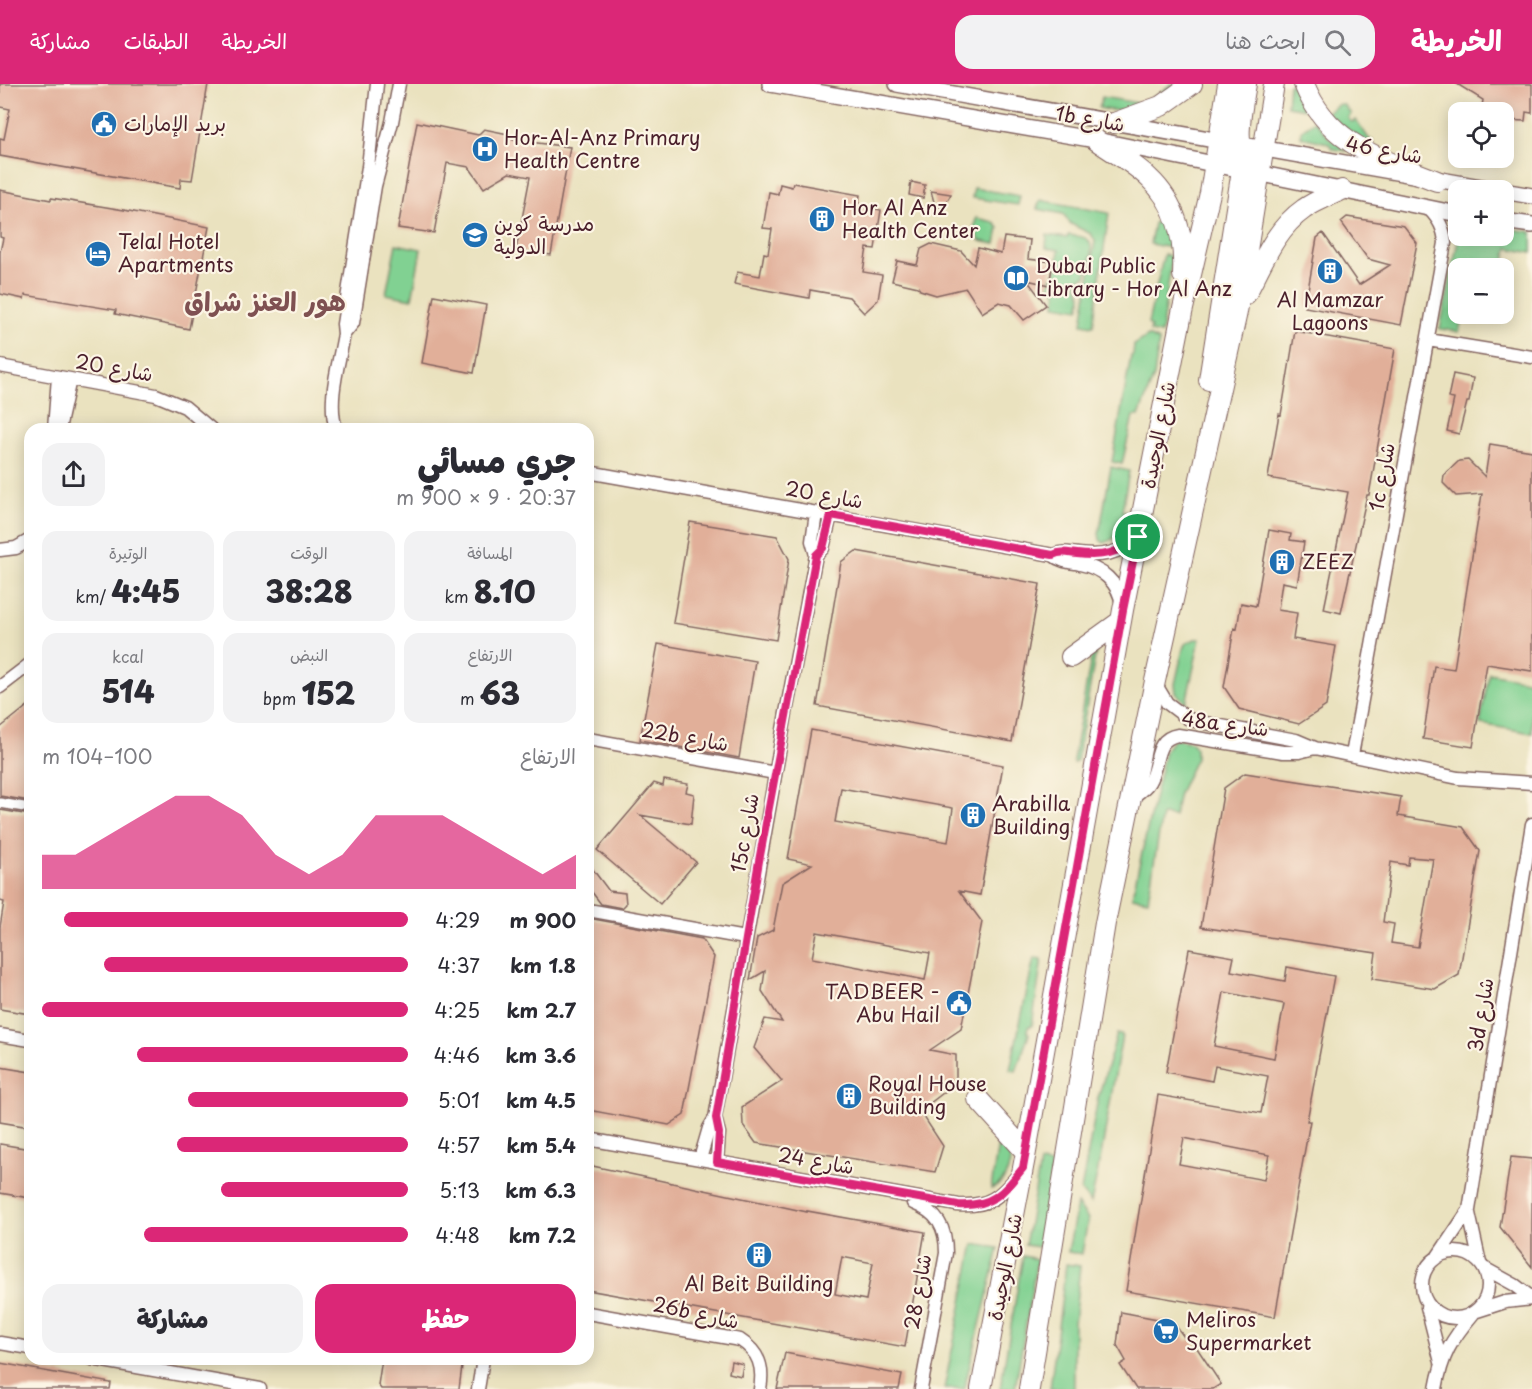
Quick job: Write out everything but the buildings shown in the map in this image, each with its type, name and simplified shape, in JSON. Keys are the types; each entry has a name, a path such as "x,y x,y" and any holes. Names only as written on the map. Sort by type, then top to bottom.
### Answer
{"main road":[{"path":"1114,123 1161,106 1192,84"},
{"name":"شارع الوحيدة","path":"981,1389 1025,1160 1122,616 1182,313 1210,193 1228,84"},
{"path":"1029,1389 1105,923 1155,681 1237,312 1251,172 1241,156 1239,146 1246,84"},
{"path":"1215,408 1211,400 1209,384 1251,172 1264,150 1274,84"},
{"path":"1304,84 1311,100 1323,117 1350,143 1437,181"},
{"path":"1096,140 1149,177 1172,208 1179,225 1184,263 1182,313"},
{"path":"1219,142 1251,172"},
{"path":"1237,312 1283,228 1303,209 1342,190"},
{"path":"1071,657 1122,616"},
{"path":"978,1099 1025,1160"}],"street":[{"path":"334,423 333,404 344,334 343,324 369,166 377,84"},
{"path":"344,334 353,322 375,186 392,122 399,84"},
{"name":"1b شارع","path":"770,84 1096,140 1251,172"},
{"name":"1b شارع","path":"897,84 1264,150"},
{"name":"شارع 46","path":"1264,150 1448,183"},
{"path":"1251,172 1448,213"},
{"path":"1514,193 1532,196"},
{"name":"1c شارع","path":"1352,755 1445,243 1444,230 1430,210"},
{"path":"1514,223 1532,225"},
{"path":"1428,340 1532,357"},
{"name":"شارع 20","path":"0,366 70,380 110,385 163,397 184,407 204,423"},
{"path":"54,423 57,377"},
{"path":"60,423 70,380"},
{"name":"شارع 20","path":"594,473 1053,555 1065,552 1103,556 1116,552 1138,537"},
{"name":"15c شارع","path":"717,1162 719,1133 716,1118 745,938 816,555 812,541 816,513"},
{"name":"15c شارع","path":"816,555 823,548 831,515"},
{"path":"0,550 16,548 24,543"},
{"name":"شارع 20","path":"1053,555 1059,560 1092,567 1102,572 1117,588 1122,616"},
{"path":"0,687 24,669"},
{"name":"48a شارع","path":"1155,681 1167,703 1187,718 1195,721 1296,740 1315,748 1458,778 1532,783"},
{"name":"48a شارع","path":"1130,798 1148,784 1153,774 1159,748 1162,743 1173,736 1179,735 1283,752 1299,752 1315,748"},
{"name":"22b شارع","path":"594,740 775,773"},
{"path":"0,803 24,807"},
{"name":"3d شارع","path":"1482,1266 1469,1213 1532,824"},
{"path":"594,911 745,938"},
{"path":"0,1035 24,1039"},
{"name":"15c شارع","path":"700,1159 709,1128 716,1118"},
{"name":"شارع 24","path":"594,1140 892,1194 972,1206 996,1198 1006,1190 1025,1160"},
{"name":"شارع 28","path":"892,1194 925,1207 942,1227 946,1240 946,1253 921,1389"},
{"name":"3d شارع","path":"1438,1256 1469,1213"},
{"path":"1441,1362 1421,1282 1424,1271 1438,1256 1449,1252 1460,1252 1471,1256 1482,1266 1515,1285 1532,1299"},
{"path":"1436,1389 1441,1362 1454,1339 1482,1305 1488,1287 1482,1266"},
{"path":"1426,1303 1442,1317 1453,1319 1464,1318 1504,1302 1532,1299"},
{"name":"26b شارع","path":"594,1314 740,1340 757,1356 761,1366 760,1389"},
{"path":"0,1343 24,1347"},
{"path":"126,1365 260,1389"},
{"path":"478,1389 482,1365"}],"green space":[{"path":"1171,84 1175,86 1158,98 1140,106 1120,110 1099,108 1102,97 1144,104"},
{"path":"1289,84 1293,84 1306,109 1287,106"},
{"path":"1339,104 1344,105 1351,114 1348,117 1349,120 1352,122 1356,120 1369,139 1373,141 1371,147 1326,113"},
{"path":"1315,121 1328,137 1347,151 1333,149 1328,143 1301,137 1302,130"},
{"path":"974,188 1020,196 1018,205 972,198"},
{"path":"1040,200 1109,213 1093,326 1082,324 1095,241 1091,234 1071,224 1063,214 1037,209"},
{"path":"976,218 994,222 999,228 996,244 980,241 974,229"},
{"path":"1165,218 1171,248 1150,244 1154,223"},
{"path":"1514,230 1532,232 1532,253 1508,248 1506,258 1455,258 1457,246 1514,246"},
{"path":"1047,235 1067,238 1068,235 1081,237 1090,242 1091,257 1086,276 1080,278 1077,284 1082,296 1079,309 1055,305 1057,293 1049,285 1051,277 1055,277 1059,250 1046,248"},
{"path":"396,244 421,249 412,299 386,294"},
{"path":"1164,254 1172,257 1161,334 1150,332 1151,327 1148,323"},
{"path":"1448,290 1448,324 1461,324 1459,332 1440,329"},
{"path":"1148,336 1159,341 1154,376 1139,416 1133,416 1122,464 1112,462 1134,345"},
{"path":"1111,467 1129,471 1122,511 1128,513 1120,531 1114,538 1104,543 1100,540 1099,534"},
{"path":"1200,639 1186,703 1176,693 1175,684 1185,644"},
{"path":"1096,651 1077,761 1074,763 1092,652"},
{"path":"1489,673 1532,681 1532,733 1480,724"},
{"path":"1174,739 1191,742 1196,749 1196,758 1179,793 1174,816 1162,815 1148,900 1132,897 1165,751"},
{"path":"1034,958 1042,959 1032,1026 1028,1027 1029,1034 1016,1071 1010,1070"},
{"path":"1117,1034 1122,1035 1091,1203 1081,1191 1098,1098"},
{"path":"1000,1131 1010,1154 1009,1167 1001,1183 991,1189"},
{"path":"1040,1163 1052,1165 1039,1247 1025,1245"},
{"path":"1077,1204 1088,1219 1082,1254 1068,1252"},
{"path":"974,1244 999,1248 964,1389 944,1389"},
{"path":"1023,1256 1037,1259 1015,1389 1000,1389"},
{"path":"1066,1264 1080,1266 1074,1324 1074,1389 1050,1389"}],"place":[{"name":"بريد الإمارات","path":"104,124"},
{"name":"Hor-Al-Anz Primary Health Centre","path":"485,149"},
{"name":"Hor Al Anz Health Center","path":"822,219"},
{"name":"مدرسة كوين الدولية","path":"475,235"},
{"name":"Telal Hotel Apartments","path":"98,254"},
{"name":"Al Mamzar Lagoons","path":"1330,271"},
{"name":"Dubai Public Library - Hor Al Anz","path":"1016,278"},
{"name":"ZEEZ","path":"1282,562"},
{"name":"Arabilla Building","path":"973,815"},
{"name":"TADBEER - Abu Hail","path":"959,1003"},
{"name":"Royal House Building","path":"849,1096"},
{"name":"Al Beit Building","path":"759,1255"},
{"name":"Meliros Supermarket","path":"1166,1331"}],"district":[{"name":"هور العنز شراق","path":"265,302"}],"route":[{"path":"831,515 1053,555 1065,552 1103,556 1128,546 1138,537 1023,1168 1006,1190 996,1198 972,1206 717,1162 719,1133 716,1118 745,938 816,555 823,548 831,515"}]}
